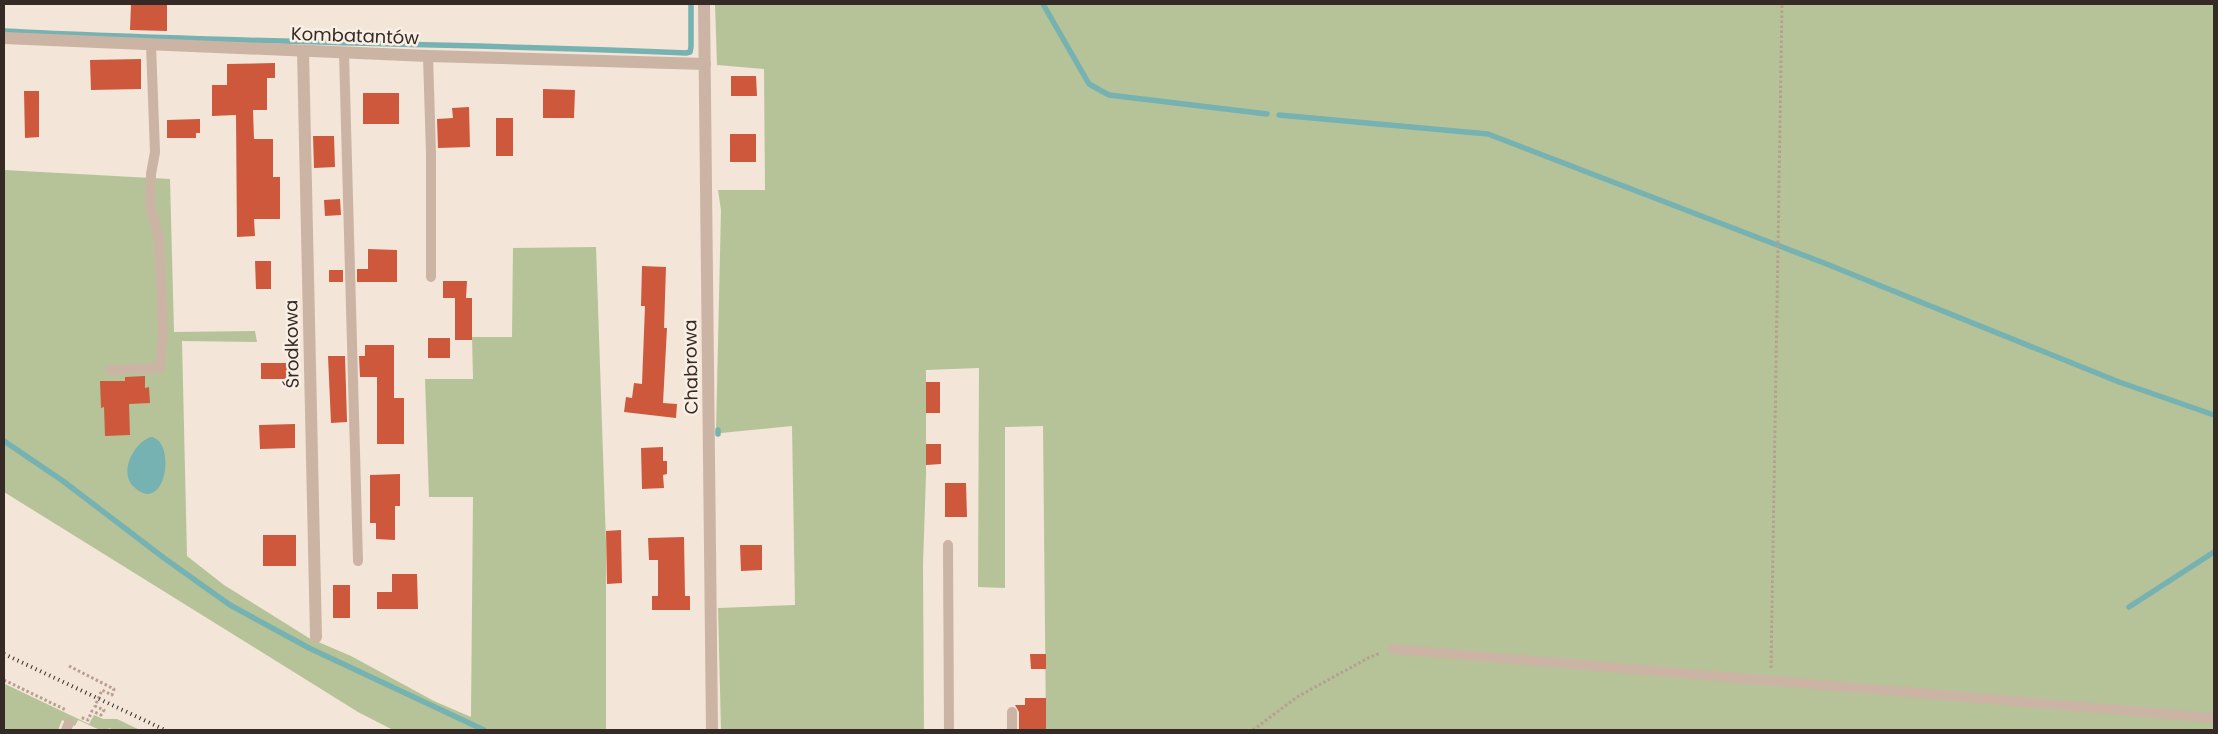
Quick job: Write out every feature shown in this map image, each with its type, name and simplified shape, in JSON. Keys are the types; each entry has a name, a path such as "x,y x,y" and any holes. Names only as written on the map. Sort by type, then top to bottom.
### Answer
{"street":[{"name":"Chabrowa","path":"704,4 712,730"},
{"name":"Kombatantów","path":"4,38 303,52 705,64"},
{"name":"Środkowa","path":"303,52 316,636"}],"lane":[{"path":"110,370 160,368 163,330 159,238 150,206 151,174 156,152 151,45"},
{"path":"344,53 358,561"},
{"path":"428,56 431,154 431,277"},
{"path":"948,545 949,730"},
{"path":"1393,649 2214,718"},
{"path":"1012,712 1012,730"}],"path":[{"path":"1771,682 1782,4"},
{"path":"1253,730 1297,698 1370,657 1393,649"},
{"path":"68,666 114,689 112,695 102,690 95,706 104,710 102,715 92,711 88,720 80,716"},
{"path":"4,680 71,712"}],"green space":[{"path":"715,4 2214,4 2214,730 1046,730 1043,426 1005,427 1005,588 978,587 979,368 926,370 926,475 923,565 924,730 721,730 718,608 795,605 792,426 716,432 721,210 718,190 765,190 764,69 717,65"},
{"path":"4,170 170,179 174,332 255,331 257,342 182,341 187,556 224,585 309,638 351,656 434,701 471,717 473,497 429,497 425,379 473,379 472,337 512,337 513,248 596,247 606,543 606,730 393,730 358,712 4,492"},
{"path":"5,684 89,724 94,715 103,719 117,719 140,730 113,730 109,728 108,730 100,730 78,720 75,726 62,720 58,730 4,730"}],"water":[{"path":"151,437 159,441 164,450 164,474 160,485 154,492 145,494 134,487 129,481 128,466 134,451"}],"building":[{"path":"131,4 167,5 167,31 130,30"},
{"path":"141,59 141,89 91,90 90,60"},
{"path":"275,63 275,78 267,78 267,110 253,110 254,139 273,139 273,177 280,177 280,219 254,219 255,236 237,237 236,115 212,116 212,85 227,85 227,64"},
{"path":"731,76 756,76 757,96 731,96"},
{"path":"543,89 575,90 574,118 543,118"},
{"path":"24,91 39,91 39,137 25,138"},
{"path":"363,93 399,93 399,124 363,124"},
{"path":"469,107 470,147 438,148 437,119 453,118 452,108"},
{"path":"496,118 513,118 513,156 496,156"},
{"path":"200,119 200,133 196,133 196,138 167,138 167,120"},
{"path":"730,134 756,134 756,162 730,162"},
{"path":"313,136 334,136 335,167 314,168"},
{"path":"340,199 341,215 325,216 324,200"},
{"path":"368,249 397,250 397,282 357,282 357,269 368,269"},
{"path":"255,261 271,261 271,289 256,289"},
{"path":"642,266 666,267 664,328 667,328 663,403 677,404 676,418 624,412 626,397 632,398 634,383 642,384 645,306 641,306"},
{"path":"329,270 343,270 343,282 329,282"},
{"path":"443,281 467,281 466,298 472,298 472,340 455,340 455,298 443,298"},
{"path":"428,338 450,338 450,358 428,358"},
{"path":"365,345 394,345 394,398 404,398 404,444 377,444 377,377 360,377 359,356 365,356"},
{"path":"328,356 345,356 347,422 331,423"},
{"path":"261,363 291,363 291,379 261,379"},
{"path":"145,376 145,388 149,387 150,403 129,404 130,435 105,436 104,407 101,408 100,381 125,381 125,377"},
{"path":"926,382 940,382 940,413 926,413"},
{"path":"295,424 295,448 260,449 259,425"},
{"path":"926,444 941,444 941,464 926,465"},
{"path":"663,447 663,461 667,461 667,474 663,475 664,488 642,489 641,448"},
{"path":"400,474 400,506 395,506 395,540 376,539 376,523 370,523 370,475"},
{"path":"945,483 966,483 967,517 945,517"},
{"path":"621,530 622,583 607,584 606,531"},
{"path":"263,535 296,535 296,566 263,566"},
{"path":"684,537 685,596 690,596 690,610 652,610 652,596 658,596 658,560 649,560 648,538"},
{"path":"740,545 762,545 762,570 741,571"},
{"path":"392,574 417,574 418,609 377,609 377,592 392,592"},
{"path":"333,585 350,585 350,618 333,618"},
{"path":"1030,654 1046,654 1046,669 1031,669"},
{"path":"1025,698 1046,698 1046,730 1019,730 1019,712 1015,705 1025,705"}],"waterway":[{"path":"4,31 174,38 686,53 690,52 691,47 691,4"},
{"path":"1043,4 1089,84 1109,95 1267,114"},
{"path":"1279,115 1488,134 1824,263 2119,382 2214,415"},
{"path":"4,441 63,481 164,558 230,605 309,648 484,730"},
{"path":"2129,607 2214,552"}],"railway":[{"path":"4,654 165,730"}]}
